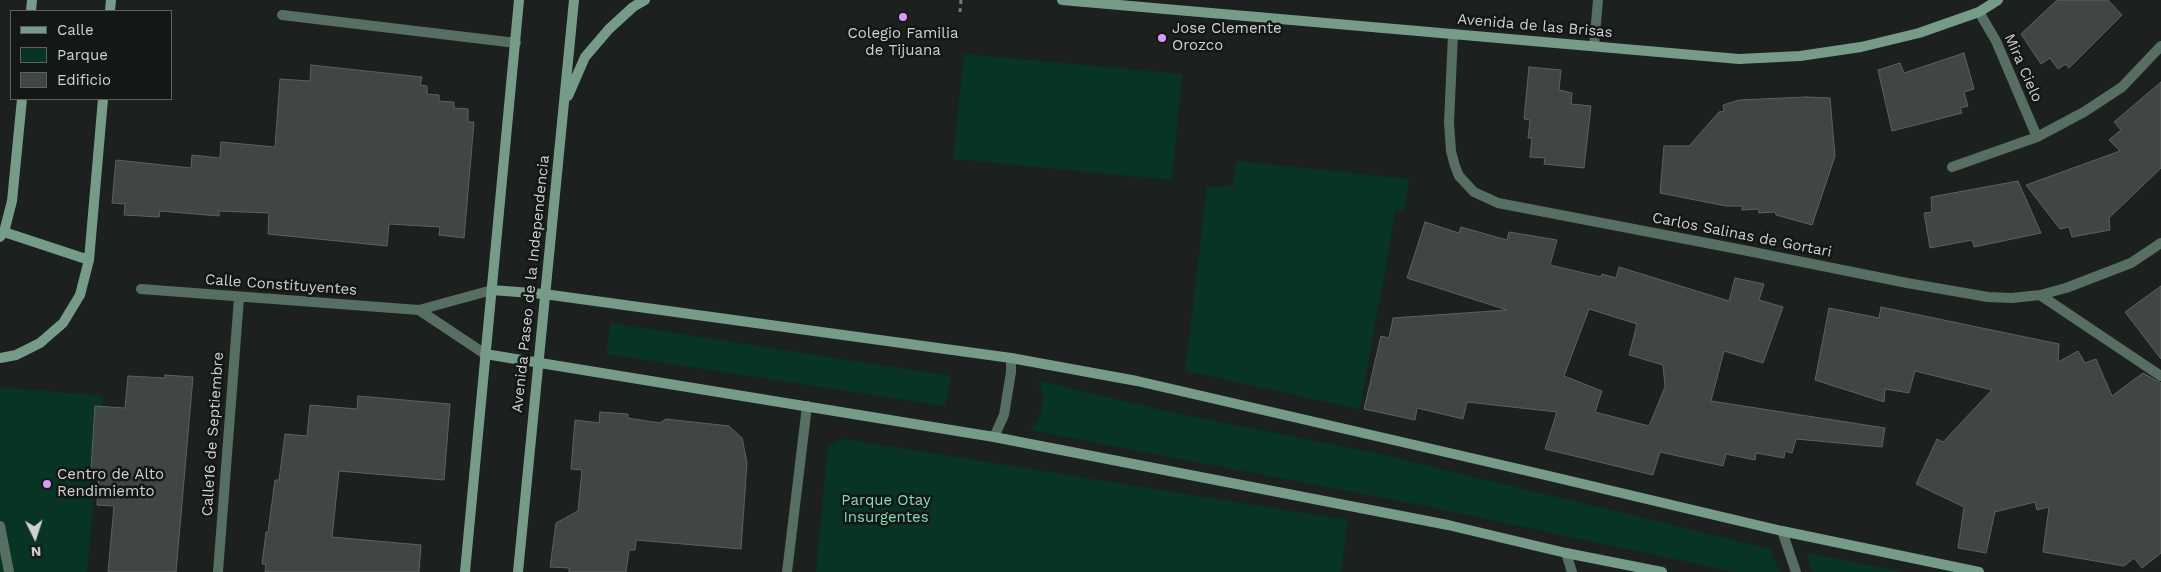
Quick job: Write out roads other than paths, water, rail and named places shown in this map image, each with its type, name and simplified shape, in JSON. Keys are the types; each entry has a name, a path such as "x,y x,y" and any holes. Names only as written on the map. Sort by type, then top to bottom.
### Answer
{"street":[{"path":"465,572 519,0"},
{"name":"Avenida Paseo de la Independencia","path":"518,572 574,0"},
{"path":"564,104 585,57 609,29 633,7 645,0"},
{"name":"Avenida de las Brisas","path":"1062,0 1739,59 1800,56 1861,47 1919,33 1979,12 1998,0"},
{"path":"1594,46 1598,0"},
{"name":"Mira Cielo","path":"1979,12 1996,41 2037,137"},
{"path":"282,14 516,43"},
{"name":"Carlos Salinas de Gortari","path":"1453,34 1449,123 1451,151 1459,176 1474,192 1498,203 1907,283 1988,297 2012,298 2040,295 2110,272 2131,263 2161,243"},
{"path":"1952,167 2037,137 2084,112 2122,87 2161,46"},
{"path":"22,100 12,201 2,234 89,260"},
{"path":"0,358 16,355 40,343 63,323 80,295 89,260 103,100"},
{"name":"Calle Constituyentes","path":"141,289 239,298 419,310 492,290"},
{"path":"492,290 544,294 1011,358 1137,381 1782,531 1979,572"},
{"path":"2040,295 2161,376"},
{"name":"Calle16 de Septiembre","path":"218,572 239,298"},
{"name":"Calle Constituyentes","path":"419,310 485,354"},
{"path":"485,354 994,437 1448,525 1662,572"},
{"path":"994,437 1004,415 1010,380 1011,358"},
{"path":"787,572 807,406"},
{"path":"0,526 9,572"},
{"path":"1782,531 1796,572"},
{"path":"1566,552 1572,572"}],"place":[{"name":"Colegio Familia de Tijuana","path":"903,17"},
{"name":"Jose Clemente Orozco","path":"1162,38"},
{"name":"Centro de Alto Rendimiemto","path":"47,484"}],"park label":[{"name":"Parque Otay Insurgentes","path":"886,510"}]}
